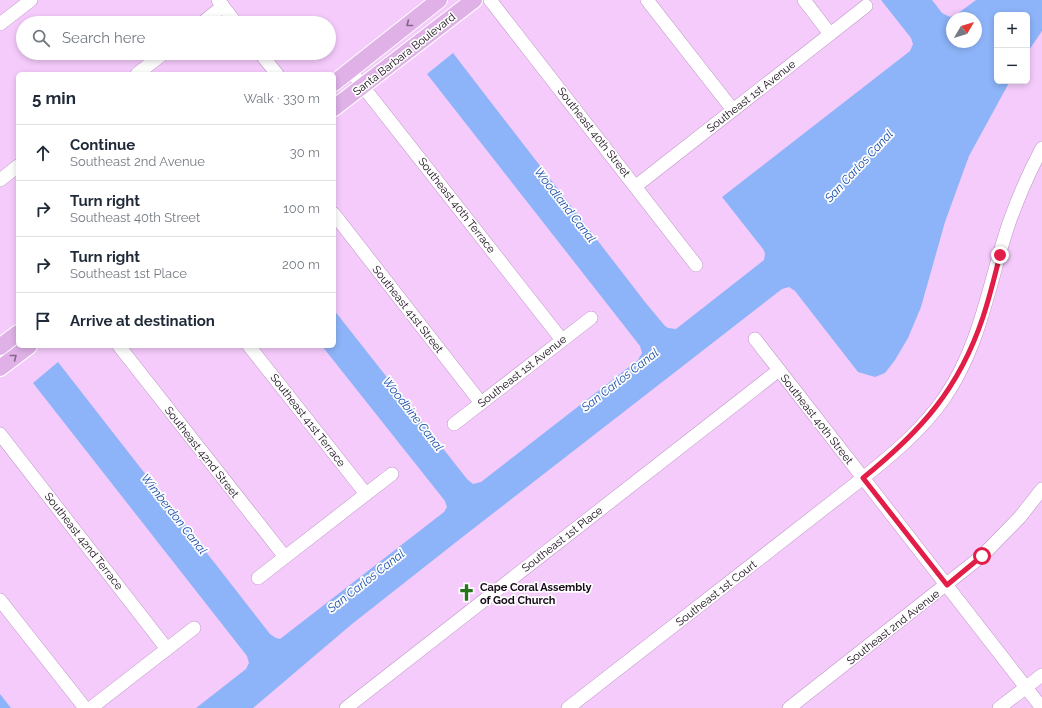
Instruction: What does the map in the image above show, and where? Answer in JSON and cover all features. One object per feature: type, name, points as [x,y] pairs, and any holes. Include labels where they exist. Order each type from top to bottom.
[{"type":"main road","name":"Santa Barbara Boulevard","points":[[336,106],[474,0]]},
{"type":"main road","name":"Santa Barbara Boulevard","points":[[336,81],[433,2]]},
{"type":"main road","points":[[0,347],[16,335]]},
{"type":"main road","points":[[0,368],[26,348]]},
{"type":"street","points":[[0,24],[31,0]]},
{"type":"street","name":"Southeast 40th Street","points":[[490,0],[696,265]]},
{"type":"street","points":[[647,0],[733,110]]},
{"type":"street","points":[[804,0],[830,34]]},
{"type":"street","points":[[209,16],[221,3],[231,16]]},
{"type":"street","name":"Southeast 1st Avenue","points":[[636,186],[866,6]]},
{"type":"street","points":[[140,72],[155,60]]},
{"type":"street","points":[[266,60],[275,72]]},
{"type":"street","name":"Southeast 40th Terrace","points":[[350,70],[562,340]]},
{"type":"street","points":[[863,478],[894,453],[922,426],[944,397],[964,362],[983,316],[1009,224],[1020,194],[1042,148]]},
{"type":"street","points":[[0,180],[16,168]]},
{"type":"street","name":"Southeast 41st Street","points":[[336,217],[481,403]]},
{"type":"street","name":"Southeast 1st Avenue","points":[[454,424],[590,318]]},
{"type":"street","name":"Southeast 40th Street","points":[[755,339],[1042,708]]},
{"type":"street","name":"Southeast 42nd Street","points":[[121,348],[285,557]]},
{"type":"street","name":"Southeast 41st Terrace","points":[[252,348],[366,494]]},
{"type":"street","name":"Southeast 1st Place","points":[[346,708],[779,370]]},
{"type":"street","name":"Southeast 42nd Terrace","points":[[0,434],[168,648]]},
{"type":"street","points":[[258,578],[392,474]]},
{"type":"street","name":"Southeast 1st Court","points":[[568,708],[863,478]]},
{"type":"street","name":"Southeast 2nd Avenue","points":[[789,708],[947,585],[1006,534],[1042,489]]},
{"type":"street","points":[[0,600],[85,708]]},
{"type":"street","points":[[91,708],[194,628]]},
{"type":"street","points":[[999,708],[1042,675]]},
{"type":"water","points":[[881,0],[932,0],[942,13],[946,15],[946,48],[982,48],[982,12],[960,12],[976,0],[1042,0],[1042,31],[1030,49],[1030,12],[994,12],[994,84],[1008,84],[969,156],[945,222],[921,307],[908,338],[895,360],[885,373],[875,377],[858,372],[795,291],[789,287],[782,289],[352,624],[253,708],[196,708],[246,669],[249,663],[247,656],[33,383],[58,362],[270,634],[280,639],[444,512],[447,507],[445,501],[324,348],[336,348],[336,313],[467,479],[473,484],[481,482],[638,360],[642,353],[640,346],[427,74],[453,53],[645,302],[665,326],[676,329],[764,260],[765,253],[763,249],[722,197],[910,51],[913,44],[911,38]]},
{"type":"water","points":[[0,694],[11,708],[0,708]]},
{"type":"place","name":"Cape Coral Assembly of God Church","points":[[467,593]]},
{"type":"route","points":[[982,556],[947,585],[863,478],[894,453],[918,430],[950,389],[973,344],[983,316],[1000,255]]},
{"type":"water label","name":"San Carlos Canal","points":[[859,166]]},
{"type":"water label","name":"Woodland Canal","points":[[565,205]]},
{"type":"water label","name":"San Carlos Canal","points":[[620,380]]},
{"type":"water label","name":"Woodbine Canal","points":[[413,414]]},
{"type":"water label","name":"Wimberdon Canal","points":[[174,514]]},
{"type":"water label","name":"San Carlos Canal","points":[[366,581]]}]
